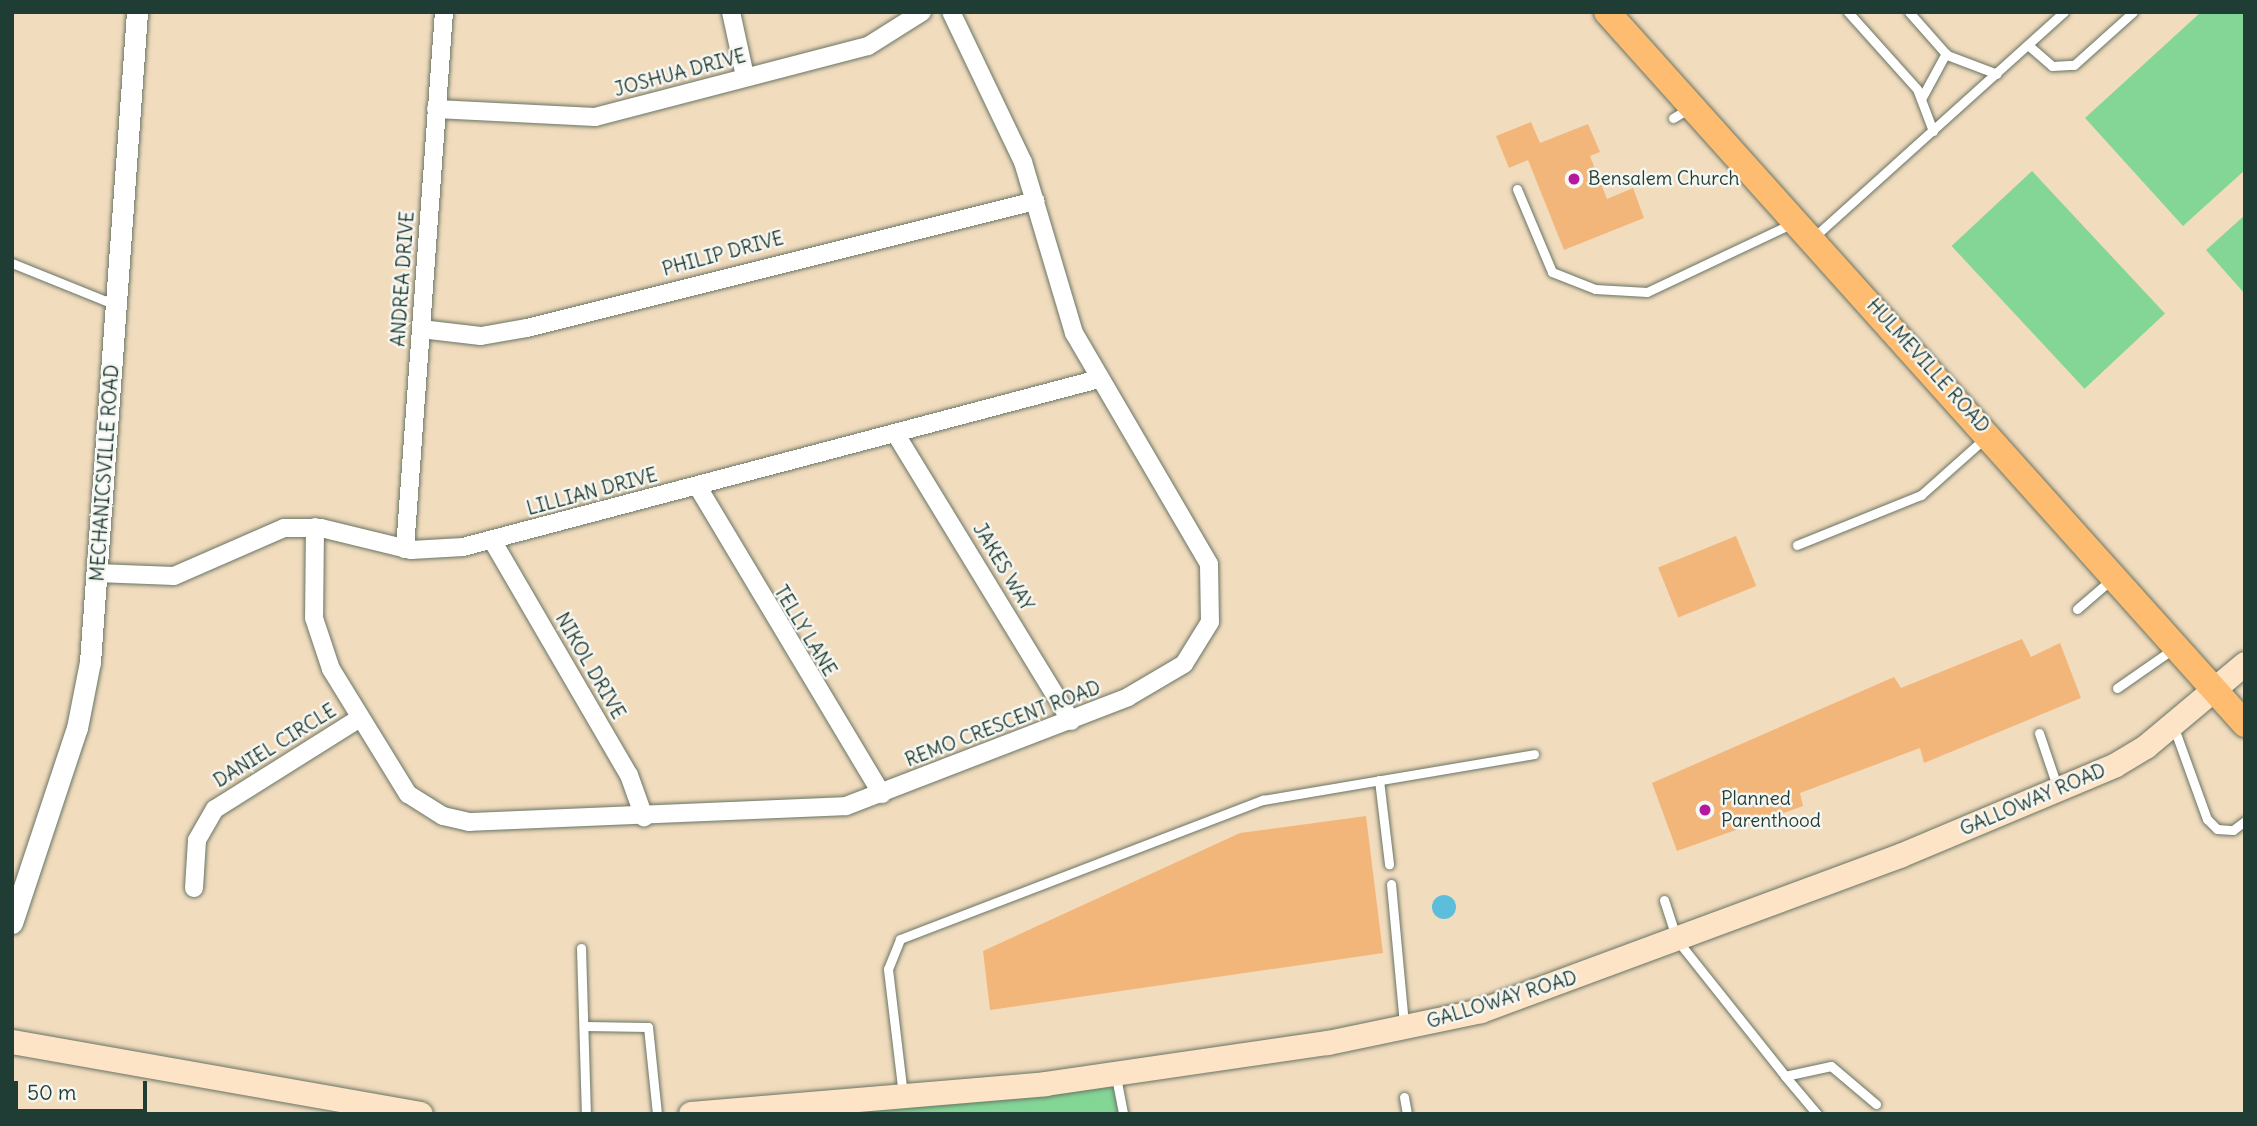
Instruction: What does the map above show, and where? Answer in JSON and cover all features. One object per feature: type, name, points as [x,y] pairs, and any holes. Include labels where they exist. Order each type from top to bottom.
[{"type":"main road","name":"HULMEVILLE ROAD","points":[[1607,12],[1683,112],[1805,230],[1989,434],[2175,648],[2245,723]]},
{"type":"main road","name":"GALLOWAY ROAD","points":[[691,1114],[903,1100],[1116,1075],[1405,1029],[1481,1011],[1677,940],[2058,791],[2116,765],[2173,726],[2245,664]]},
{"type":"main road","points":[[12,1042],[421,1114]]},
{"type":"street","name":"MECHANICSVILLE ROAD","points":[[12,923],[78,728],[97,573],[138,12]]},
{"type":"street","name":"ANDREA DRIVE","points":[[405,550],[444,12]]},
{"type":"street","points":[[731,12],[745,76]]},
{"type":"street","name":"JOSHUA DRIVE","points":[[436,109],[595,117],[868,46],[922,12]]},
{"type":"street","name":"REMO CRESCENT ROAD","points":[[315,527],[314,618],[357,720],[408,794],[443,816],[489,824],[807,811],[882,794],[1071,721],[1184,664],[1205,635],[1213,596],[1201,544],[1099,379],[1059,296],[1035,201],[1008,124],[951,12]]},
{"type":"street","name":"PHILIP DRIVE","points":[[421,329],[481,336],[527,328],[1035,201]]},
{"type":"street","name":"LILLIAN DRIVE","points":[[97,573],[174,576],[284,528],[315,527],[405,550],[492,540],[897,436],[1099,379]]},
{"type":"street","name":"JAKES WAY","points":[[897,436],[1071,721]]},
{"type":"street","name":"TELLY LANE","points":[[698,487],[882,794]]},
{"type":"street","name":"NIKOL DRIVE","points":[[492,540],[629,775],[644,817]]},
{"type":"street","name":"DANIEL CIRCLE","points":[[194,888],[197,839],[215,809],[357,720]]},
{"type":"lane","points":[[1849,12],[1921,99],[1933,131]]},
{"type":"lane","points":[[1909,12],[1946,53],[1997,74]]},
{"type":"lane","points":[[1517,189],[1552,272],[1595,289],[1647,292],[1805,230],[1933,131],[2064,12]]},
{"type":"lane","points":[[2028,45],[2052,66],[2074,65],[2133,12]]},
{"type":"lane","points":[[1921,99],[1946,53]]},
{"type":"lane","points":[[12,263],[117,305]]},
{"type":"lane","points":[[1797,545],[1921,495],[1989,434]]},
{"type":"lane","points":[[2077,609],[2114,577]]},
{"type":"lane","points":[[2117,688],[2175,648]]},
{"type":"lane","points":[[2173,726],[2207,819],[2217,829],[2233,830],[2245,821]]},
{"type":"lane","points":[[2039,733],[2058,791]]},
{"type":"lane","points":[[903,1100],[888,969],[900,939],[1263,800],[1534,754]]},
{"type":"lane","points":[[1379,780],[1390,864]]},
{"type":"lane","points":[[1391,884],[1405,1029]]},
{"type":"lane","points":[[1664,900],[1677,940],[1817,1114]]},
{"type":"lane","points":[[581,948],[586,1114]]},
{"type":"lane","points":[[584,1026],[648,1027],[657,1114]]},
{"type":"lane","points":[[1785,1076],[1831,1066],[1876,1104]]},
{"type":"lane","points":[[1116,1075],[1123,1114]]},
{"type":"lane","points":[[1404,1097],[1407,1114]]},
{"type":"green space","points":[[2201,12],[2245,12],[2245,170],[2183,226],[2085,118]]},
{"type":"green space","points":[[2032,171],[2165,314],[2085,389],[1952,246]]},
{"type":"green space","points":[[2245,215],[2245,294],[2206,250]]},
{"type":"green space","points":[[1116,1075],[1123,1114],[826,1114]]},
{"type":"water","points":[[1444,895],[1453,898],[1456,907],[1453,916],[1444,919],[1435,916],[1432,907],[1435,898]]},
{"type":"building","points":[[1531,122],[1540,143],[1588,124],[1600,152],[1590,156],[1607,199],[1633,188],[1644,218],[1564,250],[1528,160],[1509,168],[1496,136]]},
{"type":"building","points":[[1736,536],[1756,586],[1678,618],[1658,567]]},
{"type":"building","points":[[2022,639],[2031,657],[2060,643],[2081,698],[1924,763],[1920,748],[1800,793],[1803,806],[1677,851],[1652,783],[1894,677],[1901,688]]},
{"type":"building","points":[[1366,816],[1383,953],[990,1010],[983,951],[1240,833]]},
{"type":"place","name":"Bensalem Church","points":[[1574,179]]},
{"type":"place","name":"Planned Parenthood","points":[[1705,810]]}]
